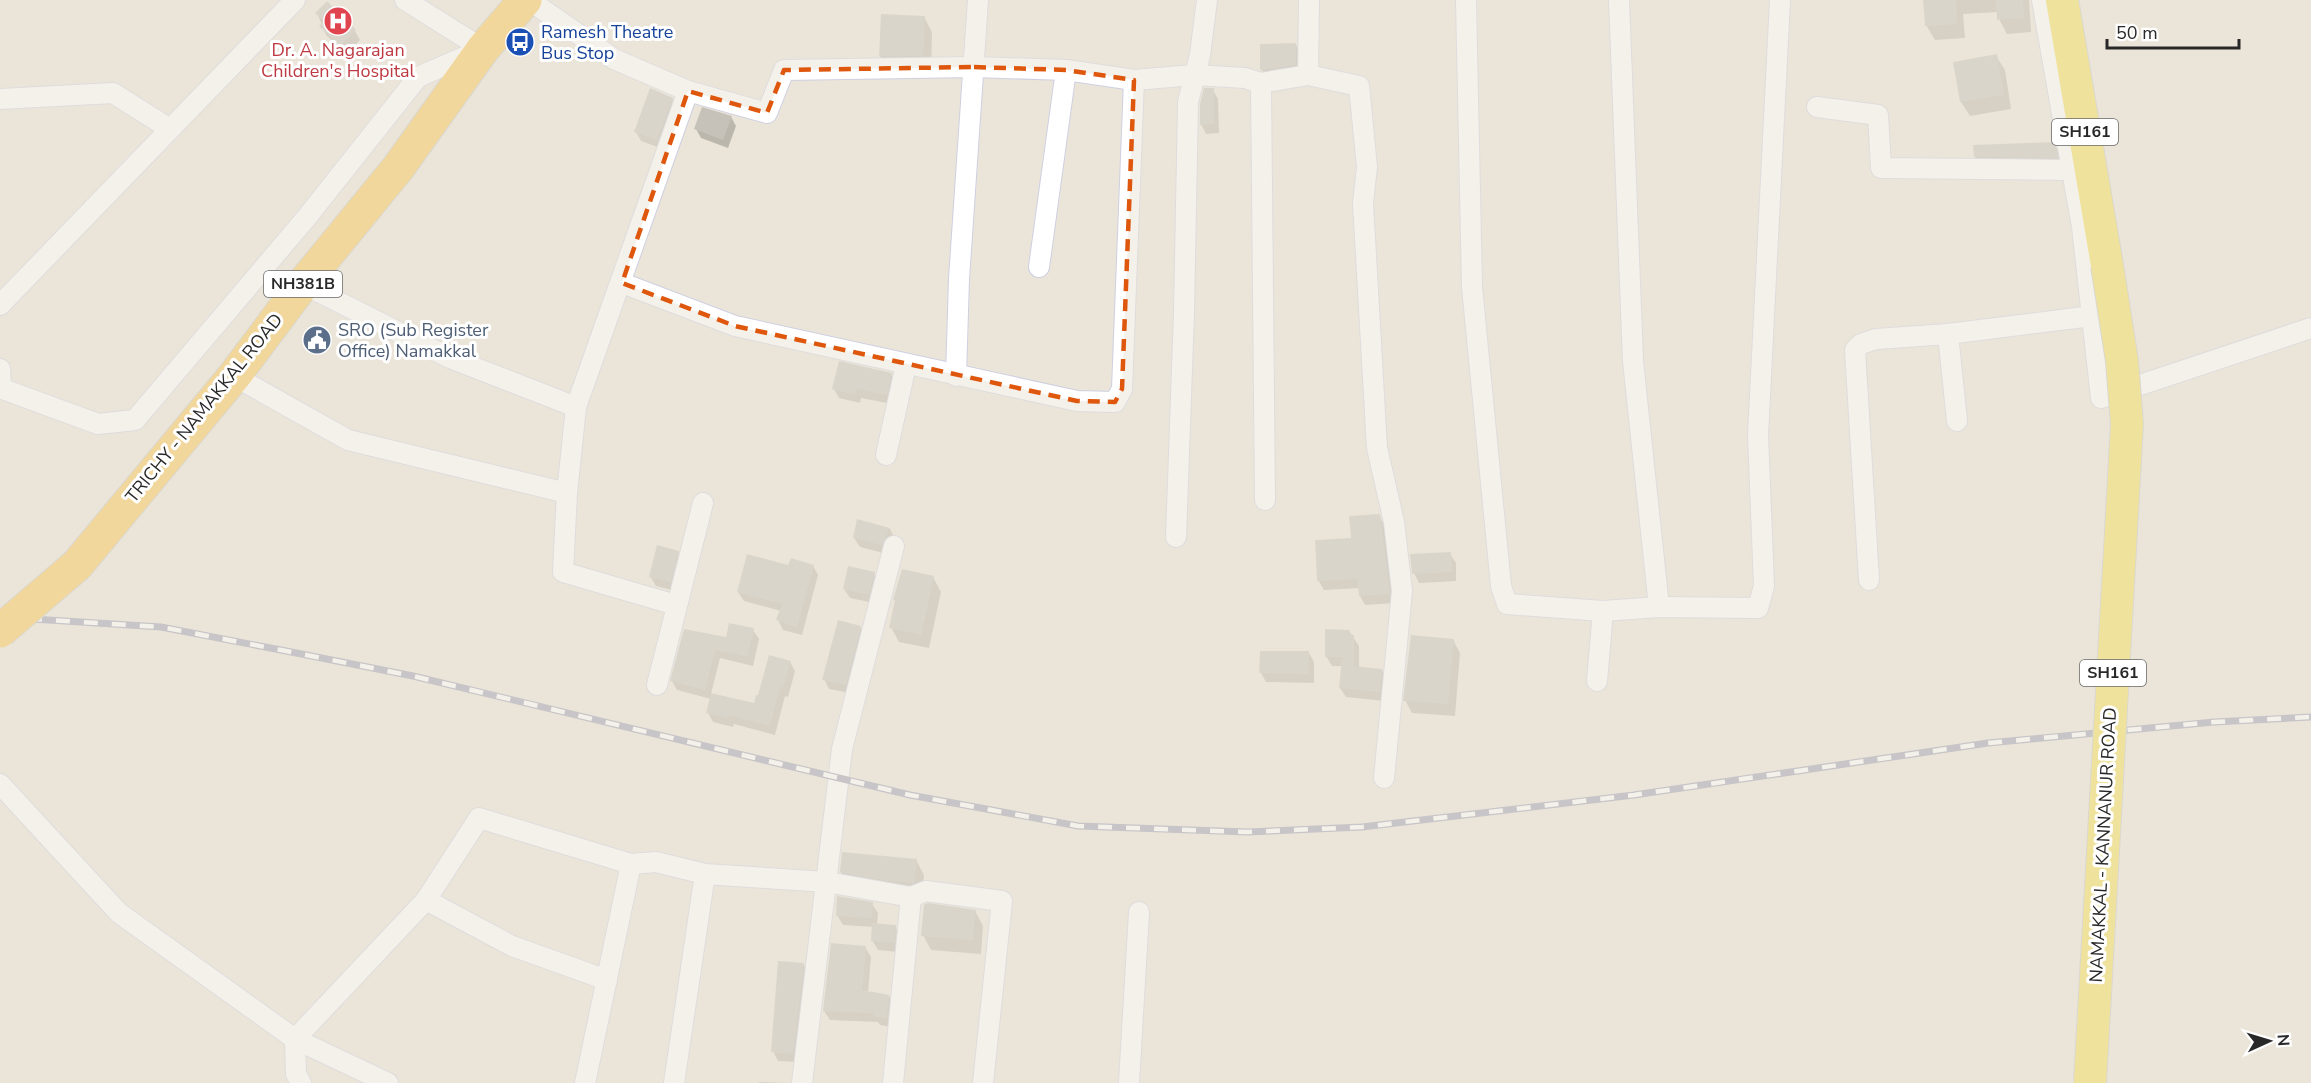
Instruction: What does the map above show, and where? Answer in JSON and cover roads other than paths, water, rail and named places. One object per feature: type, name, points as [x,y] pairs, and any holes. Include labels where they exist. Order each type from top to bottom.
[{"type":"highway","name":"TRICHY - NAMAKKAL ROAD","points":[[0,631],[77,565],[234,375],[303,284],[398,168],[483,49],[527,0]]},
{"type":"main road","name":"NAMAKKAL - KANNANUR ROAD","points":[[2062,0],[2122,361],[2127,424],[2090,1083]]},
{"type":"street","points":[[0,304],[295,0]]},
{"type":"street","points":[[405,0],[483,49]]},
{"type":"street","points":[[527,0],[614,59],[688,91],[767,113],[784,70],[975,68],[1066,70],[1134,80],[1194,75],[1245,78],[1261,83],[1308,75],[1359,86],[1367,167],[1363,203],[1377,448],[1394,522],[1402,591],[1384,778]]},
{"type":"street","points":[[956,376],[958,279],[975,68],[978,0]]},
{"type":"street","points":[[1176,537],[1184,313],[1188,102],[1200,55],[1207,0]]},
{"type":"street","points":[[1308,75],[1309,0]]},
{"type":"street","points":[[1466,0],[1472,287],[1501,586],[1507,604],[1603,611],[1659,607],[1758,608],[1764,586],[1758,435],[1780,0]]},
{"type":"street","points":[[1619,0],[1633,361],[1659,607]]},
{"type":"street","points":[[2042,0],[2082,227],[2101,398],[2311,328]]},
{"type":"street","points":[[0,369],[0,388],[98,424],[135,420],[307,217],[418,77],[483,49]]},
{"type":"street","points":[[1039,267],[1066,70]]},
{"type":"street","points":[[622,283],[735,326],[1077,401],[1115,402],[1122,389],[1134,80]]},
{"type":"street","points":[[1261,83],[1265,500]]},
{"type":"street","points":[[676,605],[563,572],[567,493],[576,407],[622,283],[688,91]]},
{"type":"street","points":[[0,99],[113,93],[170,129]]},
{"type":"street","points":[[1817,107],[1878,115],[1881,168],[2072,170]]},
{"type":"street","points":[[303,284],[450,358],[576,407]]},
{"type":"street","points":[[1869,580],[1855,350],[1861,344],[1876,339],[1948,334],[2092,316]]},
{"type":"street","points":[[1948,334],[1958,421]]},
{"type":"street","points":[[886,455],[906,365]]},
{"type":"street","points":[[234,375],[348,440],[567,493]]},
{"type":"street","points":[[657,685],[703,503]]},
{"type":"street","points":[[802,1083],[842,749],[894,546]]},
{"type":"street","points":[[1597,681],[1603,611]]},
{"type":"street","points":[[0,784],[119,913],[296,1039],[388,1083]]},
{"type":"street","points":[[301,1083],[297,1074],[296,1039],[426,900],[479,818],[631,864],[656,862],[705,874],[826,882],[911,897],[926,891],[1002,901],[983,1083]]},
{"type":"street","points":[[585,1083],[631,864]]},
{"type":"street","points":[[674,1083],[705,874]]},
{"type":"street","points":[[894,1083],[911,897]]},
{"type":"street","points":[[426,900],[512,946],[607,980]]},
{"type":"street","points":[[1129,1083],[1139,912]]},
{"type":"railway","points":[[0,617],[161,627],[281,650],[413,676],[910,795],[1078,826],[1248,832],[1362,827],[1634,795],[1988,743],[2214,722],[2311,717]]},
{"type":"place","name":"Dr. A. Nagarajan Children's Hospital","points":[[338,21]]},
{"type":"place","name":"Ramesh Theatre Bus Stop","points":[[520,42]]},
{"type":"place","name":"SRO (Sub Register Office) Namakkal","points":[[317,340]]}]
